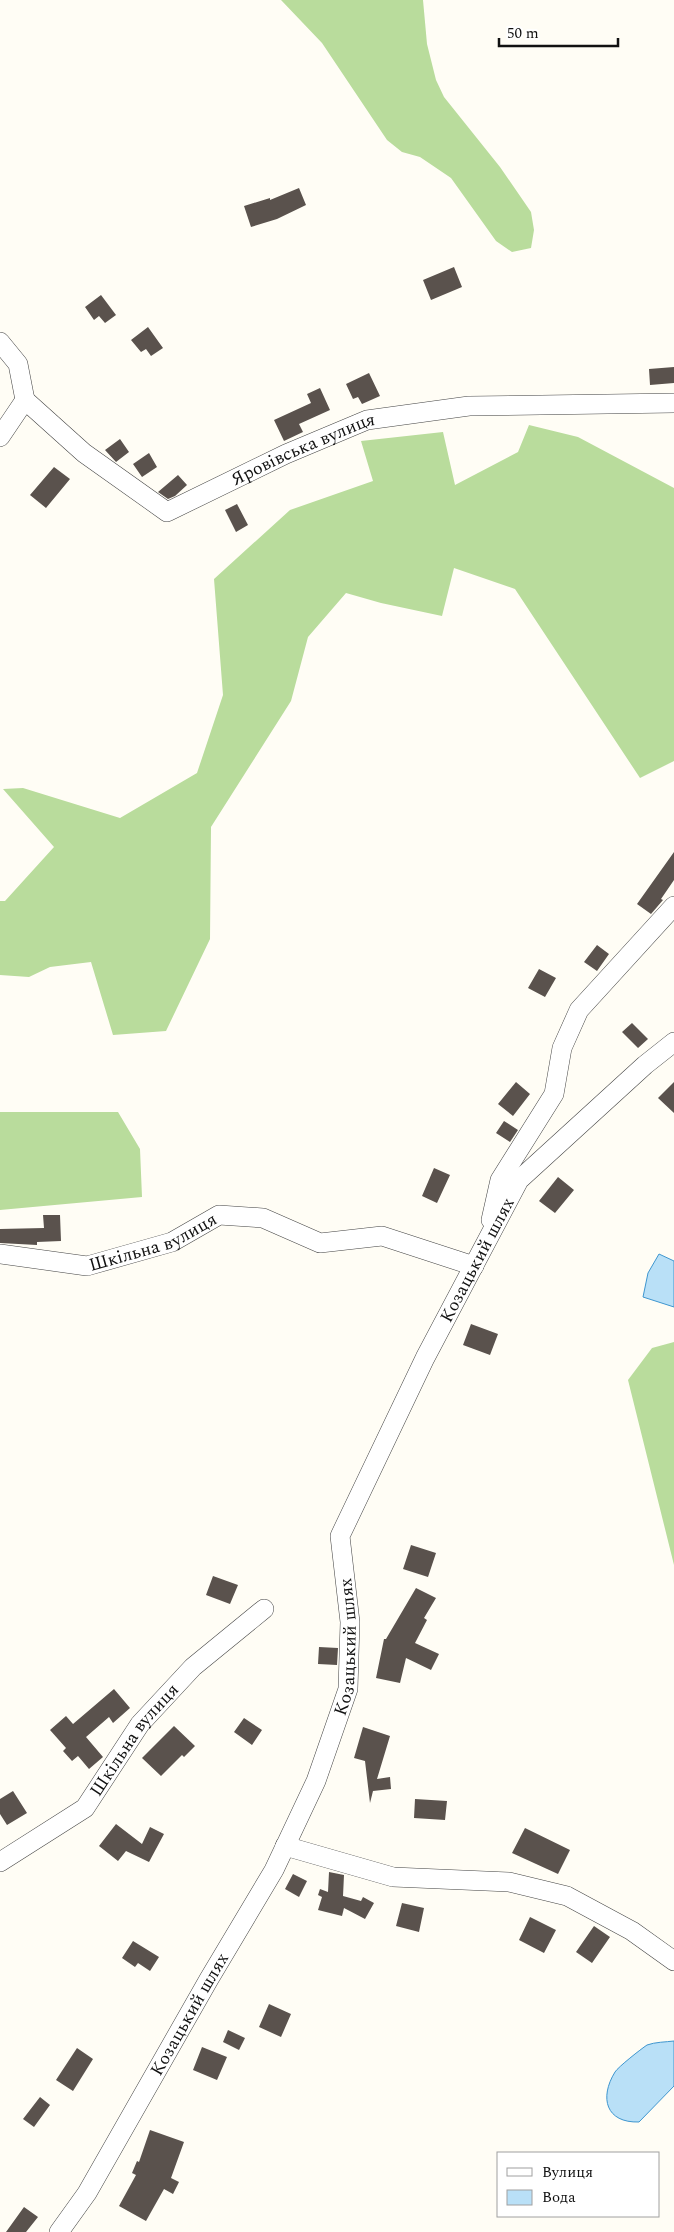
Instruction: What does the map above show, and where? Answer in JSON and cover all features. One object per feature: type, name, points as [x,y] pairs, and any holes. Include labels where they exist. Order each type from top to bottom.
[{"type":"street","points":[[0,342],[18,364],[25,400],[0,437]]},
{"type":"street","name":"Яровівська вулиця","points":[[25,400],[84,453],[167,512],[286,454],[367,420],[469,406],[674,402]]},
{"type":"street","points":[[486,1244],[500,1180],[554,1094],[562,1048],[580,1010],[674,906]]},
{"type":"street","name":"Козацький шлях","points":[[59,2232],[87,2192],[274,1870],[316,1781],[348,1689],[350,1622],[340,1536],[425,1358],[519,1180],[645,1064],[674,1042]]},
{"type":"street","name":"Шкільна вулиця","points":[[0,1254],[87,1266],[172,1242],[219,1216],[263,1218],[320,1243],[382,1236],[474,1266]]},
{"type":"street","name":"Шкільна вулиця","points":[[0,1862],[85,1808],[140,1724],[193,1667],[264,1609]]},
{"type":"street","points":[[285,1846],[393,1876],[509,1882],[567,1896],[632,1931],[674,1961]]},
{"type":"green space","points":[[281,0],[423,0],[427,44],[436,80],[444,97],[500,167],[531,212],[534,230],[531,248],[512,252],[496,241],[451,178],[420,157],[402,152],[387,140],[322,43]]},
{"type":"green space","points":[[529,425],[578,437],[674,488],[674,761],[640,778],[515,589],[454,568],[442,616],[381,603],[346,593],[308,637],[291,701],[211,827],[210,939],[166,1031],[113,1035],[91,962],[50,967],[29,977],[0,975],[0,901],[5,901],[54,847],[3,789],[23,788],[120,818],[197,773],[223,695],[214,579],[290,510],[373,481],[361,441],[443,432],[455,485],[518,452]]},
{"type":"green space","points":[[0,1112],[118,1112],[140,1149],[142,1197],[0,1210]]},
{"type":"green space","points":[[674,1342],[674,1565],[628,1380],[652,1348]]},
{"type":"water","points":[[659,1254],[674,1261],[674,1307],[643,1297],[648,1273]]},
{"type":"water","points":[[674,2041],[674,2086],[639,2122],[619,2118],[609,2107],[607,2100],[607,2091],[615,2072],[647,2045]]},
{"type":"building","points":[[299,188],[306,205],[277,219],[251,227],[244,206],[270,198],[270,200]]},
{"type":"building","points":[[454,267],[462,287],[431,300],[423,280]]},
{"type":"building","points":[[101,295],[116,315],[105,323],[99,316],[94,320],[85,307]]},
{"type":"building","points":[[148,327],[163,348],[151,356],[146,349],[141,352],[131,340]]},
{"type":"building","points":[[674,367],[674,383],[650,385],[649,369]]},
{"type":"building","points":[[369,373],[380,396],[362,404],[358,397],[353,399],[346,384]]},
{"type":"building","points":[[320,388],[330,410],[299,424],[303,432],[284,441],[274,420],[311,403],[307,394]]},
{"type":"building","points":[[120,439],[129,452],[116,462],[105,450]]},
{"type":"building","points":[[149,453],[157,467],[142,477],[133,464]]},
{"type":"building","points":[[54,467],[70,479],[46,508],[30,495]]},
{"type":"building","points":[[178,475],[187,485],[175,496],[168,499],[158,492]]},
{"type":"building","points":[[237,504],[248,525],[236,532],[225,510]]},
{"type":"building","points":[[674,852],[674,880],[661,899],[663,900],[651,914],[637,904]]},
{"type":"building","points":[[597,945],[609,954],[597,971],[584,962]]},
{"type":"building","points":[[539,969],[556,978],[545,997],[528,988]]},
{"type":"building","points":[[632,1023],[648,1039],[638,1048],[622,1032]]},
{"type":"building","points":[[516,1082],[530,1094],[513,1116],[498,1104]]},
{"type":"building","points":[[674,1082],[674,1113],[658,1098]]},
{"type":"building","points":[[504,1121],[518,1130],[510,1142],[496,1133]]},
{"type":"building","points":[[434,1168],[450,1175],[437,1203],[422,1196]]},
{"type":"building","points":[[558,1177],[574,1190],[555,1213],[539,1201]]},
{"type":"building","points":[[43,1215],[60,1215],[61,1241],[37,1242],[37,1245],[0,1243],[0,1229],[44,1228]]},
{"type":"building","points":[[471,1324],[498,1334],[490,1355],[463,1345]]},
{"type":"building","points":[[411,1545],[436,1553],[428,1577],[403,1569]]},
{"type":"building","points":[[213,1576],[238,1585],[230,1604],[206,1595]]},
{"type":"building","points":[[416,1588],[436,1598],[424,1618],[427,1620],[415,1643],[439,1654],[431,1670],[406,1658],[400,1683],[376,1678],[384,1639],[386,1639]]},
{"type":"building","points":[[319,1647],[338,1648],[337,1665],[318,1664]]},
{"type":"building","points":[[114,1689],[130,1708],[113,1723],[109,1717],[86,1737],[103,1757],[89,1769],[78,1756],[72,1761],[63,1751],[66,1748],[50,1730],[66,1716],[73,1724]]},
{"type":"building","points":[[244,1718],[262,1730],[252,1745],[234,1732]]},
{"type":"building","points":[[174,1726],[195,1746],[184,1757],[182,1755],[161,1776],[142,1758]]},
{"type":"building","points":[[363,1727],[390,1736],[377,1779],[390,1777],[391,1789],[373,1791],[370,1803],[365,1761],[354,1758]]},
{"type":"building","points":[[13,1791],[27,1813],[7,1825],[0,1814],[0,1799]]},
{"type":"building","points":[[415,1799],[447,1801],[445,1820],[414,1818]]},
{"type":"building","points":[[116,1824],[142,1844],[150,1827],[164,1834],[149,1862],[126,1851],[118,1861],[99,1846]]},
{"type":"building","points":[[525,1828],[570,1850],[558,1874],[512,1853]]},
{"type":"building","points":[[329,1872],[344,1875],[343,1896],[361,1901],[363,1897],[374,1903],[365,1919],[344,1908],[342,1916],[318,1910],[322,1897],[318,1895],[320,1889],[328,1892]]},
{"type":"building","points":[[293,1874],[307,1881],[299,1897],[285,1889]]},
{"type":"building","points":[[402,1903],[424,1908],[419,1932],[396,1926]]},
{"type":"building","points":[[530,1917],[556,1930],[544,1953],[519,1940]]},
{"type":"building","points":[[594,1926],[610,1937],[592,1963],[576,1952]]},
{"type":"building","points":[[133,1941],[159,1957],[150,1971],[138,1963],[135,1967],[122,1958]]},
{"type":"building","points":[[269,2004],[291,2014],[281,2037],[259,2027]]},
{"type":"building","points":[[228,2030],[245,2038],[239,2050],[223,2042]]},
{"type":"building","points":[[202,2047],[227,2057],[217,2080],[193,2070]]},
{"type":"building","points":[[77,2048],[93,2059],[73,2091],[56,2080]]},
{"type":"building","points":[[40,2097],[50,2105],[34,2127],[23,2119]]},
{"type":"building","points":[[150,2130],[184,2142],[171,2178],[179,2182],[173,2194],[164,2189],[146,2221],[119,2206],[136,2175],[132,2173],[137,2161],[139,2162]]},
{"type":"building","points":[[24,2207],[38,2217],[26,2232],[6,2232]]}]
